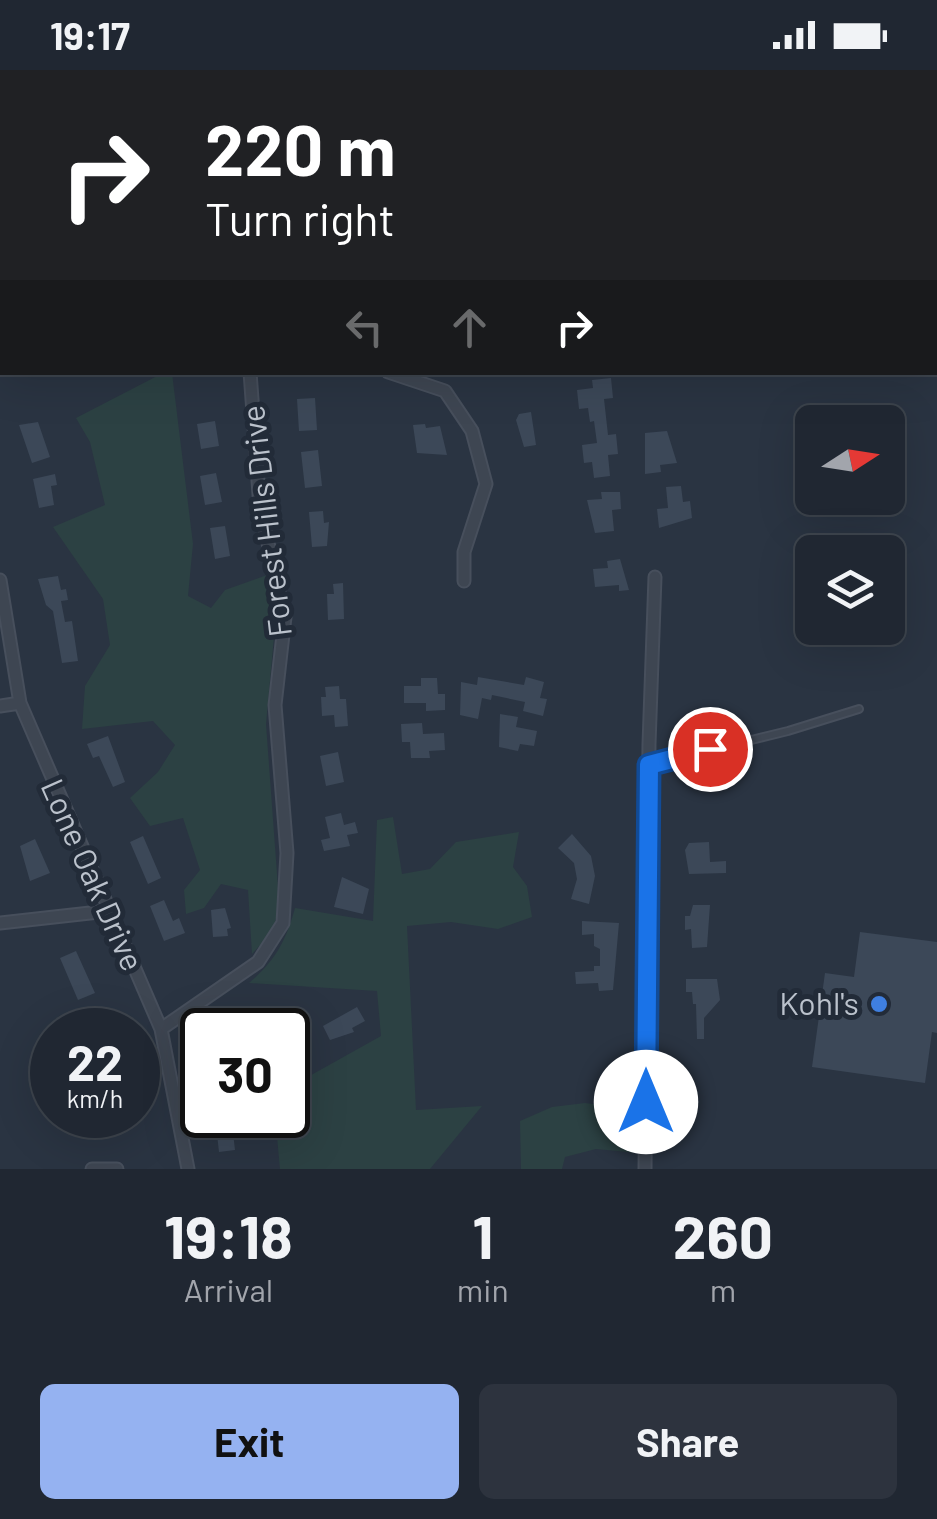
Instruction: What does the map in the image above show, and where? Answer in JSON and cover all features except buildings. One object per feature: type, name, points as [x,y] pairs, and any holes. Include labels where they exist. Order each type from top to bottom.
[{"type":"street","name":"Forest Hills Drive","points":[[160,1029],[258,962],[283,923],[287,853],[274,705],[285,617],[260,508],[250,375]]},
{"type":"street","points":[[397,375],[445,391],[472,431],[486,484],[464,552],[464,581]]},
{"type":"street","points":[[645,1169],[655,577]]},
{"type":"street","name":"Lone Oak Drive","points":[[0,580],[20,703],[151,1008]]},
{"type":"street","points":[[0,706],[20,703]]},
{"type":"street","points":[[0,923],[108,910]]},
{"type":"street","name":"Lone Oak Drive","points":[[160,1029],[188,1169]]},
{"type":"street","points":[[92,1169],[118,1169]]},
{"type":"lane","points":[[649,765],[788,732],[860,709]]},
{"type":"green space","points":[[159,375],[172,375],[193,544],[188,596],[211,608],[225,590],[267,575],[275,626],[266,724],[279,901],[274,930],[252,954],[248,890],[221,884],[204,908],[186,914],[184,890],[200,870],[183,818],[150,826],[130,798],[158,772],[175,745],[153,721],[82,729],[85,686],[110,645],[103,599],[53,527],[105,505],[90,442],[76,418]]},
{"type":"green space","points":[[393,817],[402,874],[430,869],[456,842],[519,832],[513,867],[527,886],[532,917],[498,929],[451,922],[407,926],[416,1110],[482,1106],[430,1169],[280,1169],[277,1138],[310,1138],[310,1076],[381,1036],[377,991],[249,983],[278,950],[295,908],[373,921],[377,820]]},
{"type":"green space","points":[[585,1103],[636,1109],[638,1153],[596,1149],[565,1157],[562,1169],[521,1169],[520,1121],[552,1107]]},
{"type":"place","name":"Kohl's","points":[[879,1004]]},
{"type":"route","points":[[646,1102],[649,765],[710,749]]}]
